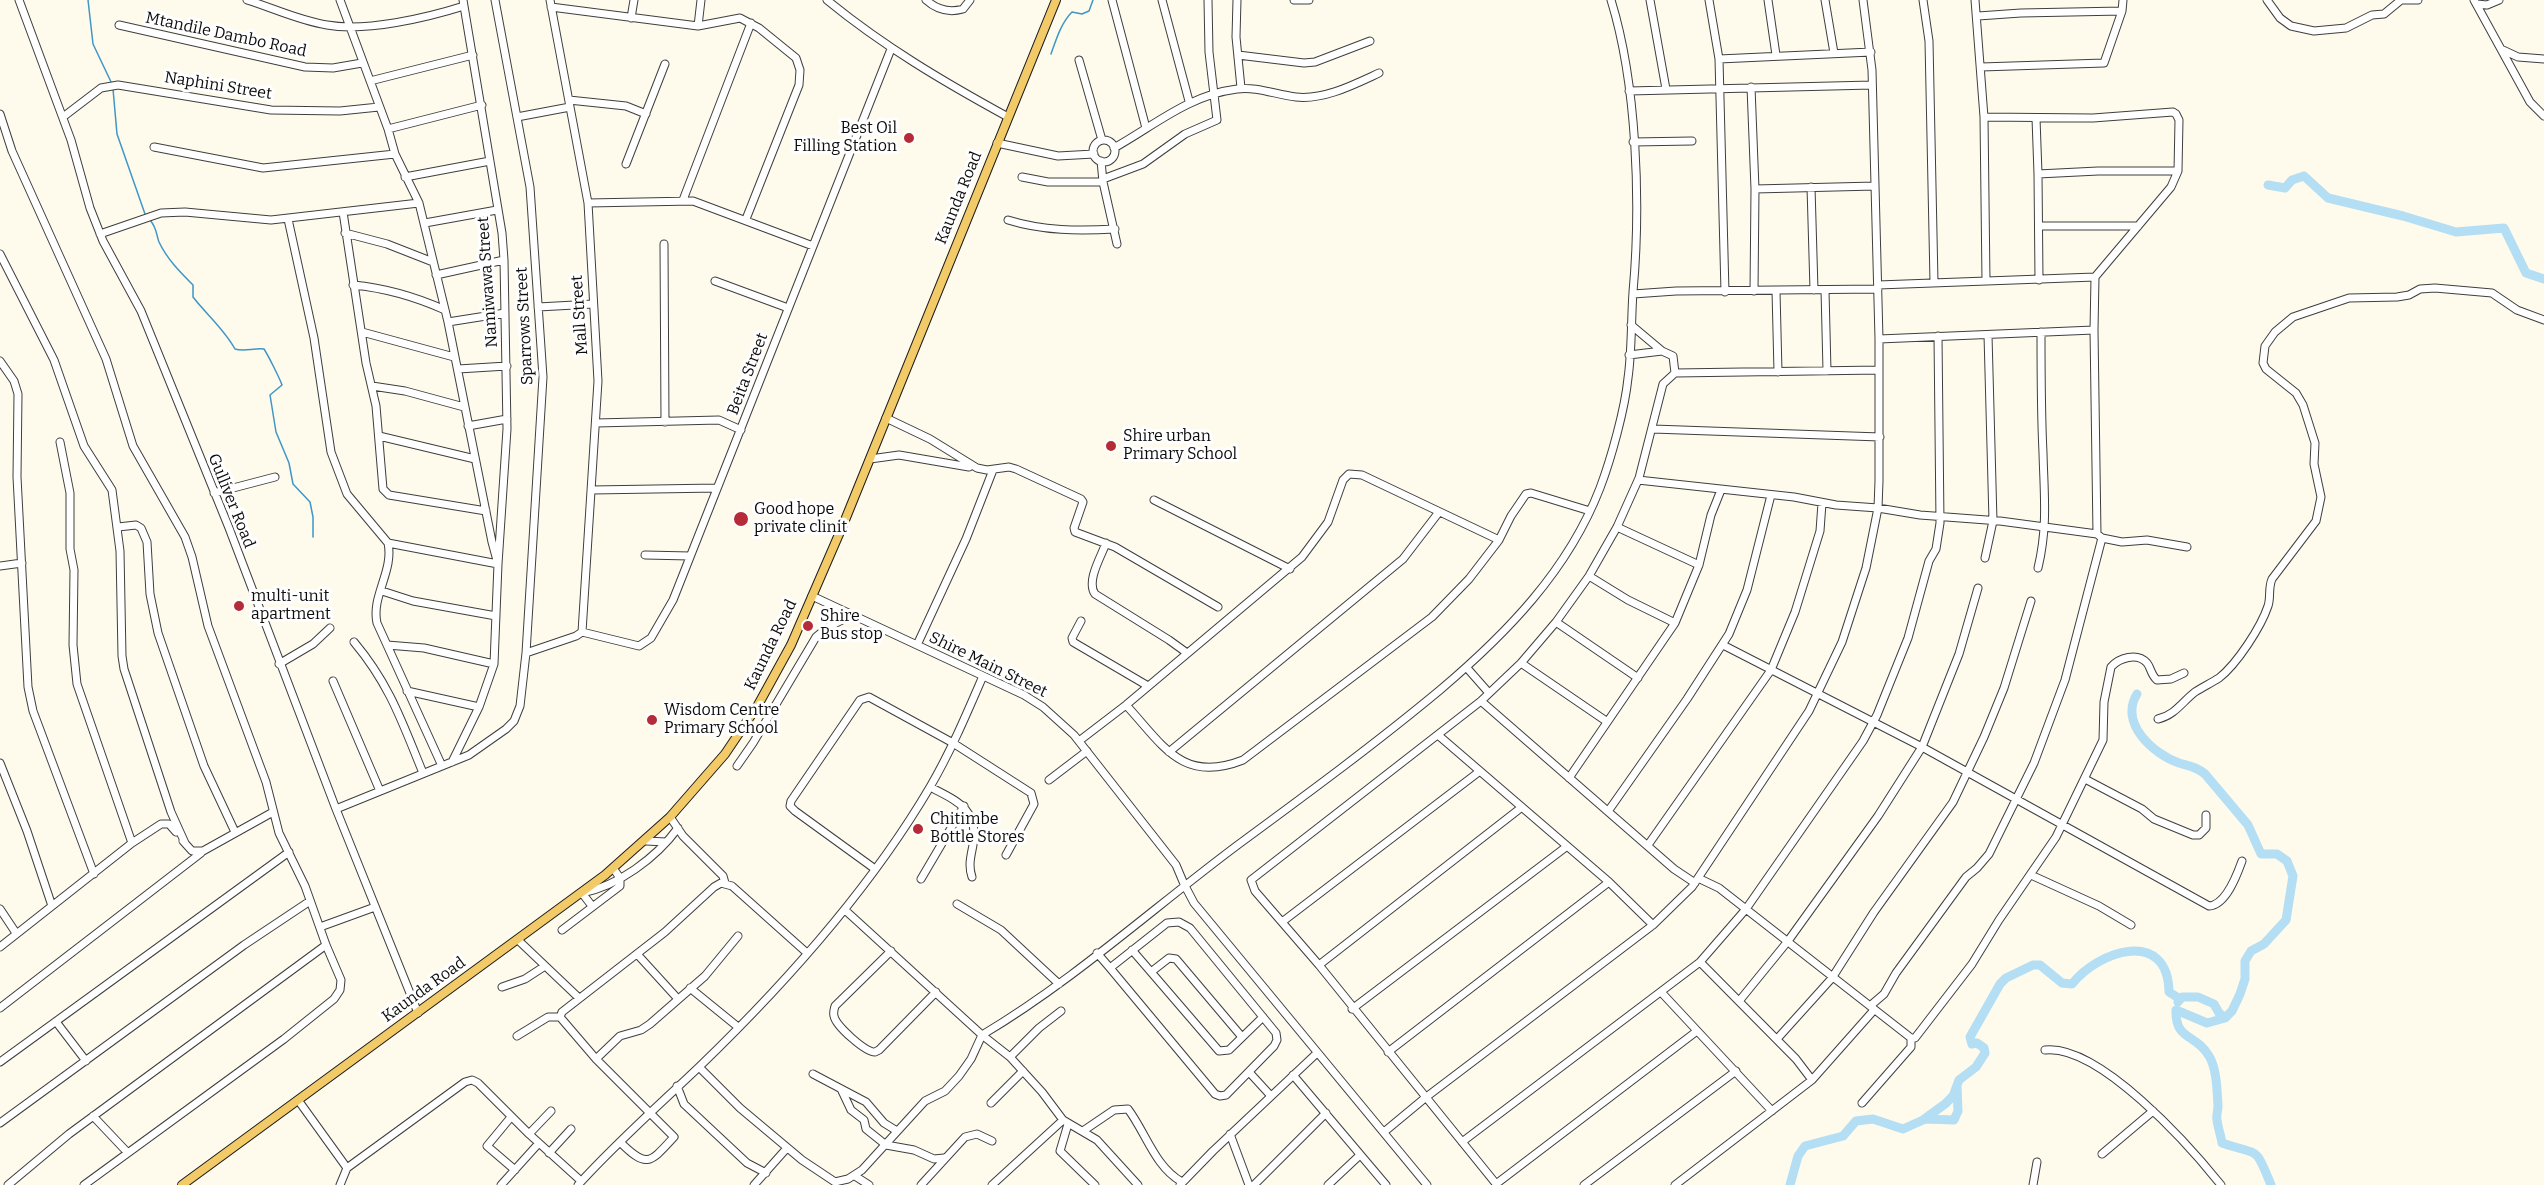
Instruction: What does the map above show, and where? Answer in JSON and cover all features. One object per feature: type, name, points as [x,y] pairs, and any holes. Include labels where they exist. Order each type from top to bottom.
[{"type":"main road","name":"Kaunda Road","points":[[182,1185],[614,868],[670,817],[725,754],[767,690],[791,645],[870,459],[1056,0]]},
{"type":"street","name":"Gulliver Road","points":[[19,0],[63,117],[100,234],[134,294],[229,528],[279,664],[418,1013]]},
{"type":"street","points":[[247,0],[320,24],[349,26],[428,17],[464,3]]},
{"type":"street","points":[[340,0],[388,129],[395,154],[419,203],[448,322],[498,564],[494,664],[479,707],[452,762]]},
{"type":"street","name":"Sparrows Street","points":[[336,809],[452,762],[481,747],[514,721],[520,706],[526,653],[543,377],[530,187],[495,0]]},
{"type":"street","points":[[631,18],[634,0]]},
{"type":"street","points":[[698,26],[701,0]]},
{"type":"street","points":[[827,0],[891,50],[1008,117]]},
{"type":"street","points":[[926,0],[937,8],[949,11],[963,9],[970,0]]},
{"type":"street","points":[[1112,0],[1146,128]]},
{"type":"street","points":[[1162,0],[1189,102]]},
{"type":"street","points":[[1022,177],[1048,182],[1103,181],[1143,165],[1190,131],[1217,120],[1208,34],[1208,0]]},
{"type":"street","points":[[1237,0],[1240,88]]},
{"type":"street","points":[[1294,0],[1310,0]]},
{"type":"street","points":[[699,1067],[740,1108],[787,1148],[835,1184],[855,1176],[926,1101],[945,1091],[959,1076],[979,1045],[982,1035],[1059,984],[1184,884],[1400,724],[1467,668],[1511,626],[1552,576],[1590,511],[1604,477],[1625,398],[1636,253],[1633,142],[1629,91],[1611,0]]},
{"type":"street","points":[[1650,0],[1666,89]]},
{"type":"street","points":[[1709,0],[1719,59],[1725,292]]},
{"type":"street","points":[[1768,0],[1776,55]]},
{"type":"street","points":[[1825,0],[1834,53]]},
{"type":"street","points":[[1384,1132],[1425,1098],[1653,925],[1696,881],[1819,695],[1847,629],[1866,568],[1878,508],[1880,437],[1871,52],[1863,0]]},
{"type":"street","points":[[1923,0],[1929,41],[1934,282]]},
{"type":"street","points":[[1975,0],[1984,117],[1986,281]]},
{"type":"street","points":[[1981,67],[2104,63],[2122,11],[2123,0]]},
{"type":"street","points":[[2267,0],[2280,18],[2291,26],[2314,31],[2352,25],[2372,15],[2384,14],[2402,0],[2418,0]]},
{"type":"street","points":[[2475,2],[2487,5],[2499,0]]},
{"type":"street","points":[[2475,2],[2530,102],[2544,116]]},
{"type":"street","name":"Namiwawa Street","points":[[464,3],[482,105],[504,260],[507,420],[498,564]]},
{"type":"street","points":[[550,4],[631,18],[698,26],[736,18],[751,23],[793,54],[798,62],[801,78],[746,219]]},
{"type":"street","name":"Mall Street","points":[[550,4],[588,203],[598,381],[582,632]]},
{"type":"street","points":[[1978,16],[2122,11]]},
{"type":"street","points":[[683,200],[751,23]]},
{"type":"street","name":"Mtandile Dambo Road","points":[[119,25],[305,67],[333,68],[362,63]]},
{"type":"street","points":[[1238,55],[1304,63],[1315,62],[1370,41]]},
{"type":"street","name":"Beita Street","points":[[582,632],[639,646],[646,643],[657,630],[673,600],[891,50]]},
{"type":"street","points":[[2503,50],[2518,57],[2544,59]]},
{"type":"street","points":[[1719,59],[1871,52]]},
{"type":"street","points":[[370,81],[473,55]]},
{"type":"street","points":[[1079,60],[1102,140]]},
{"type":"street","points":[[626,164],[665,64]]},
{"type":"street","points":[[1101,161],[1111,159],[1114,148],[1189,102],[1215,93],[1240,88],[1298,98],[1319,96],[1379,74]]},
{"type":"street","name":"Naphini Street","points":[[63,117],[101,88],[118,85],[271,110],[340,111],[379,107]]},
{"type":"street","points":[[1629,91],[1872,85]]},
{"type":"street","points":[[1751,87],[1755,189],[1754,291]]},
{"type":"street","points":[[517,117],[570,103],[626,106],[646,114]]},
{"type":"street","points":[[388,129],[482,105]]},
{"type":"street","points":[[1675,1185],[1812,1080],[1891,986],[1896,973],[1966,877],[1989,854],[2017,800],[2062,690],[2100,536],[2094,330],[2095,278],[2171,187],[2178,171],[2179,120],[2173,112],[2093,118],[1984,117]]},
{"type":"street","points":[[0,114],[12,151],[106,358],[133,446],[185,537],[208,626],[266,782],[273,812],[341,980],[340,990],[334,999],[284,1039],[84,1185]]},
{"type":"street","points":[[2036,118],[2040,280]]},
{"type":"street","points":[[1094,154],[1095,146],[1102,140],[1109,141],[1114,148]]},
{"type":"street","points":[[1633,142],[1692,141]]},
{"type":"street","points":[[997,143],[1058,156],[1094,154],[1101,161],[1103,181],[1117,244]]},
{"type":"street","points":[[154,147],[263,168],[395,154]]},
{"type":"street","points":[[405,177],[490,161]]},
{"type":"street","points":[[2038,174],[2178,171]]},
{"type":"street","points":[[1755,189],[1875,186]]},
{"type":"street","points":[[1811,187],[1814,290]]},
{"type":"street","points":[[588,203],[693,201],[813,246]]},
{"type":"street","points":[[100,234],[147,216],[173,212],[272,220],[419,203]]},
{"type":"street","points":[[424,223],[497,210]]},
{"type":"street","points":[[343,212],[353,285],[372,386],[379,436],[382,486],[387,494],[486,511]]},
{"type":"street","points":[[288,219],[314,338],[331,452],[347,494],[387,543],[389,556],[375,614],[442,766]]},
{"type":"street","points":[[1008,220],[1051,229],[1115,228]]},
{"type":"street","points":[[2040,226],[2138,226]]},
{"type":"street","points":[[345,233],[387,244],[432,262]]},
{"type":"street","points":[[664,244],[665,422]]},
{"type":"street","points":[[0,254],[54,360],[84,446],[112,490],[118,527],[124,669],[171,812],[185,843]]},
{"type":"street","points":[[436,275],[504,260]]},
{"type":"street","points":[[1633,294],[1676,291],[1825,290],[1934,282],[2095,278]]},
{"type":"street","points":[[715,281],[789,308]]},
{"type":"street","points":[[353,285],[378,288],[444,310]]},
{"type":"street","points":[[2158,718],[2177,710],[2190,696],[2219,678],[2232,665],[2258,629],[2269,604],[2268,588],[2272,579],[2319,514],[2322,497],[2314,464],[2314,443],[2303,405],[2296,393],[2266,369],[2263,363],[2265,346],[2275,332],[2293,317],[2349,298],[2397,297],[2434,288],[2492,293],[2517,310],[2544,320]]},
{"type":"street","points":[[1825,290],[1827,371]]},
{"type":"street","points":[[1776,291],[1778,372]]},
{"type":"street","points":[[538,307],[593,304]]},
{"type":"street","points":[[448,322],[505,313]]},
{"type":"street","points":[[1631,325],[1662,351],[1673,356],[1675,373]]},
{"type":"street","points":[[1879,339],[2094,330]]},
{"type":"street","points":[[362,332],[454,357]]},
{"type":"street","points":[[2038,568],[2046,497],[2041,401],[2041,332]]},
{"type":"street","points":[[1985,558],[1993,521],[1988,335]]},
{"type":"street","points":[[1462,1142],[1700,962],[1746,909],[1873,723],[1908,638],[1929,561],[1936,549],[1941,516],[1938,336]]},
{"type":"street","points":[[1629,355],[1662,351]]},
{"type":"street","points":[[0,361],[14,381],[18,394],[17,477],[28,687],[33,711],[94,874]]},
{"type":"street","points":[[458,369],[507,366]]},
{"type":"street","points":[[1697,1031],[1497,1184],[1352,1009],[1319,965],[1255,891],[1251,880],[1438,735],[1490,693],[1521,663],[1589,576],[1617,527],[1638,480],[1663,384],[1675,373],[1879,370]]},
{"type":"street","points":[[372,386],[405,391],[464,407]]},
{"type":"street","points":[[886,418],[930,439],[977,468]]},
{"type":"street","points":[[468,426],[507,420]]},
{"type":"street","points":[[596,423],[719,420],[741,430]]},
{"type":"street","points":[[1653,429],[1880,437]]},
{"type":"street","points":[[379,436],[475,459]]},
{"type":"street","points":[[60,442],[70,493],[76,684],[132,843]]},
{"type":"street","points":[[870,459],[899,455],[993,470],[1009,467],[1016,469],[1081,499],[1083,502],[1074,531],[1106,543],[1171,578],[1218,608]]},
{"type":"street","points":[[917,645],[966,539],[993,470]]},
{"type":"street","points":[[1079,741],[1290,569],[1315,542],[1328,522],[1343,480],[1349,474],[1362,475],[1499,540]]},
{"type":"street","points":[[214,494],[275,477]]},
{"type":"street","points":[[1638,480],[1993,521],[2100,536],[2122,542],[2147,540],[2187,547]]},
{"type":"street","points":[[592,490],[717,488]]},
{"type":"street","points":[[1569,778],[1675,623],[1699,565],[1721,490]]},
{"type":"street","points":[[1126,705],[1169,752],[1187,763],[1208,769],[1231,765],[1255,753],[1432,617],[1469,579],[1499,540],[1510,516],[1526,494],[1531,493],[1590,511]]},
{"type":"street","points":[[1609,810],[1723,645],[1746,590],[1771,495]]},
{"type":"street","points":[[1154,500],[1290,569]]},
{"type":"street","points":[[1648,845],[1771,670],[1795,612],[1820,531],[1822,503]]},
{"type":"street","points":[[1169,752],[1403,560],[1439,512]]},
{"type":"street","points":[[118,527],[136,525],[141,528],[147,542],[150,594],[158,633],[204,766],[235,832]]},
{"type":"street","points":[[1617,527],[1699,565]]},
{"type":"street","points":[[387,543],[498,564]]},
{"type":"street","points":[[1106,543],[1092,581],[1092,590],[1187,653]]},
{"type":"street","points":[[645,555],[690,556]]},
{"type":"street","points":[[0,566],[22,563]]},
{"type":"street","points":[[1589,576],[1628,600],[1675,623]]},
{"type":"street","points":[[1740,1000],[1788,941],[1878,816],[1922,747],[1959,654],[1978,588]]},
{"type":"street","points":[[382,591],[413,601],[496,616]]},
{"type":"street","name":"Shire Main Street","points":[[812,596],[1024,695],[1060,720],[1176,865],[1194,903],[1427,1185]]},
{"type":"street","points":[[1777,1039],[1832,978],[1874,912],[1942,818],[1968,772],[2004,688],[2031,601]]},
{"type":"street","points":[[737,766],[816,637],[828,627],[852,615]]},
{"type":"street","points":[[1082,621],[1072,638],[1073,642],[1148,686]]},
{"type":"street","points":[[1556,621],[1638,678]]},
{"type":"street","points":[[279,664],[313,644],[330,628]]},
{"type":"street","points":[[526,653],[582,632]]},
{"type":"street","points":[[354,642],[376,670],[390,694],[423,773]]},
{"type":"street","points":[[387,645],[424,648],[494,664]]},
{"type":"street","points":[[1723,645],[1922,747],[2210,906],[2215,905],[2232,888],[2242,861]]},
{"type":"street","points":[[1911,1038],[1915,1038],[1922,1032],[1972,964],[2062,826],[2105,732],[2104,702],[2113,663],[2123,658],[2139,658],[2146,662],[2157,680],[2171,679],[2184,674]]},
{"type":"street","points":[[1521,663],[1606,721]]},
{"type":"street","points":[[1467,668],[1490,693]]},
{"type":"street","points":[[340,1185],[347,1168],[465,1082],[472,1080],[478,1083],[580,1183],[650,1111],[699,1067],[738,1027],[845,910],[876,869],[930,788],[983,676]]},
{"type":"street","points":[[333,681],[380,791]]},
{"type":"street","points":[[767,690],[781,697]]},
{"type":"street","points":[[407,691],[479,707]]},
{"type":"street","points":[[876,869],[790,806],[791,801],[864,697],[874,697],[953,743],[1023,787],[1034,798],[1029,815],[1006,855]]},
{"type":"street","points":[[1481,700],[1674,869],[1696,881],[1710,883],[1911,1038]]},
{"type":"street","points":[[756,708],[768,717]]},
{"type":"street","points":[[1438,735],[1609,882],[1653,925]]},
{"type":"street","points":[[1049,780],[1087,751]]},
{"type":"street","points":[[0,763],[27,831],[52,906]]},
{"type":"street","points":[[1282,921],[1480,771]]},
{"type":"street","points":[[2085,779],[2142,809],[2154,819],[2193,835],[2199,835],[2206,828],[2206,815]]},
{"type":"street","points":[[930,788],[964,806],[974,828],[969,865],[972,877]]},
{"type":"street","points":[[921,879],[964,806]]},
{"type":"street","points":[[1319,965],[1522,807]]},
{"type":"street","points":[[0,1008],[203,851],[273,812]]},
{"type":"street","points":[[670,817],[721,873],[725,883]]},
{"type":"street","points":[[0,947],[132,843],[165,823],[172,827],[192,851],[203,851]]},
{"type":"street","points":[[592,906],[582,893],[594,891],[620,878],[666,842],[678,828]]},
{"type":"street","points":[[644,842],[666,842]]},
{"type":"street","points":[[644,842],[652,854]]},
{"type":"street","points":[[1352,1009],[1566,847]]},
{"type":"street","points":[[0,1062],[57,1023],[220,900],[289,852]]},
{"type":"street","points":[[562,930],[620,886],[620,878],[614,868]]},
{"type":"street","points":[[2031,875],[2099,906],[2131,925]]},
{"type":"street","points":[[1388,1052],[1609,882]]},
{"type":"street","points":[[560,1017],[562,1012],[579,998],[676,923],[714,887],[725,883],[732,886],[807,953]]},
{"type":"street","points":[[0,1123],[244,945],[310,901]]},
{"type":"street","points":[[957,904],[1001,930],[1059,984]]},
{"type":"street","points":[[320,927],[375,907]]},
{"type":"street","points":[[0,909],[16,933]]},
{"type":"street","points":[[845,910],[982,1035],[1010,1057],[1066,1122],[1083,1131],[1106,1149],[1138,1185]]},
{"type":"street","points":[[1097,953],[1215,1094],[1226,1095],[1277,1040],[1276,1033],[1185,924],[1167,923],[1110,968]]},
{"type":"street","points":[[597,1059],[614,1040],[632,1030],[645,1028],[705,976],[738,936]]},
{"type":"street","points":[[518,940],[579,998]]},
{"type":"street","points":[[8,1185],[93,1116],[326,945]]},
{"type":"street","points":[[1132,950],[1216,1050],[1222,1052],[1229,1050],[1263,1017]]},
{"type":"street","points":[[891,951],[835,1006],[833,1011],[836,1021],[865,1049],[875,1052],[879,1050],[936,992]]},
{"type":"street","points":[[636,954],[678,999]]},
{"type":"street","points":[[1151,972],[1169,958],[1176,959],[1242,1037]]},
{"type":"street","points":[[1700,962],[1740,1000],[1796,1059],[1812,1080]]},
{"type":"street","points":[[501,987],[525,979],[545,966]]},
{"type":"street","points":[[690,988],[738,1027]]},
{"type":"street","points":[[1661,992],[1772,1111]]},
{"type":"street","points":[[1010,1057],[1027,1038],[1061,1011]]},
{"type":"street","points":[[517,1036],[549,1017],[560,1017],[597,1059],[674,1137],[654,1159],[648,1161],[636,1158],[620,1142]]},
{"type":"street","points":[[57,1023],[86,1061]]},
{"type":"street","points":[[1862,1103],[1911,1047],[1911,1038]]},
{"type":"street","points":[[2045,1050],[2081,1056],[2153,1111],[2192,1149],[2221,1185]]},
{"type":"street","points":[[1083,1131],[1114,1110],[1128,1109],[1158,1158],[1181,1184],[1230,1134],[1317,1053]]},
{"type":"street","points":[[991,1103],[1023,1071]]},
{"type":"street","points":[[1584,1185],[1736,1071]]},
{"type":"street","points":[[1249,1072],[1271,1095]]},
{"type":"street","points":[[813,1074],[869,1104],[884,1122],[897,1131]]},
{"type":"street","points":[[1293,1075],[1386,1185]]},
{"type":"street","points":[[677,1086],[684,1104],[747,1162],[766,1173]]},
{"type":"street","points":[[842,1091],[851,1110],[864,1120],[866,1129],[886,1145],[918,1151],[934,1159],[944,1158]]},
{"type":"street","points":[[298,1100],[347,1168]]},
{"type":"street","points":[[529,1134],[551,1111]]},
{"type":"street","points":[[2102,1154],[2153,1111]]},
{"type":"street","points":[[1254,1185],[1326,1113]]},
{"type":"street","points":[[93,1116],[127,1152]]},
{"type":"street","points":[[511,1117],[487,1146],[515,1170]]},
{"type":"street","points":[[992,1185],[1066,1122]]},
{"type":"street","points":[[1066,1122],[1060,1151],[1095,1185]]},
{"type":"street","points":[[549,1153],[571,1129]]},
{"type":"street","points":[[921,1185],[960,1142],[971,1135],[977,1134],[992,1141]]},
{"type":"street","points":[[1230,1134],[1249,1185]]},
{"type":"street","points":[[501,1185],[539,1143]]},
{"type":"street","points":[[754,1185],[787,1148]]},
{"type":"street","points":[[1328,1185],[1360,1155]]},
{"type":"street","points":[[2033,1185],[2037,1162]]},
{"type":"street","points":[[855,1176],[869,1185]]},
{"type":"waterway","points":[[88,0],[93,44],[112,84]]},
{"type":"waterway","points":[[1051,54],[1068,16],[1072,12],[1082,14],[1089,11],[1093,0]]},
{"type":"waterway","points":[[113,89],[117,134],[145,214]]},
{"type":"waterway","points":[[2268,185],[2285,188],[2292,180],[2304,176],[2328,198],[2403,216],[2456,232],[2504,228],[2526,273],[2544,279]]},
{"type":"waterway","points":[[150,220],[166,254],[193,285],[193,297],[235,349],[264,349],[271,361],[282,385],[270,395],[276,432],[289,463],[293,484],[310,502],[313,537]]},
{"type":"waterway","points":[[2137,694],[2132,716],[2142,736],[2169,759],[2196,768],[2205,774],[2248,825],[2261,854],[2277,854],[2287,861],[2293,876],[2286,920],[2264,944],[2251,951],[2245,961],[2245,979],[2232,1011],[2225,1018],[2207,1023],[2176,1010],[2179,1027],[2204,1049],[2212,1061],[2217,1087],[2217,1118],[2222,1143],[2255,1154],[2262,1163],[2271,1185]]},
{"type":"waterway","points":[[1790,1185],[1798,1156],[1805,1146],[1843,1136],[1856,1121],[1873,1119],[1903,1129],[1923,1120],[1945,1104],[1953,1096],[1959,1080],[1976,1067],[1985,1053],[1984,1048],[1977,1043],[1972,1044],[1970,1037],[2000,984],[2006,978],[2033,965],[2040,965],[2062,983],[2072,984],[2098,962],[2130,951],[2145,952],[2157,959],[2166,972],[2169,992],[2180,999]]},
{"type":"waterway","points":[[2178,1002],[2182,997],[2198,997],[2214,1004],[2225,1018]]},
{"type":"waterway","points":[[1925,1119],[1954,1120],[1958,1111],[1957,1087]]},
{"type":"place","name":"Best Oil Filling Station","points":[[909,138]]},
{"type":"place","name":"Shire urban Primary School","points":[[1111,446]]},
{"type":"place","name":"Good hope private clinit","points":[[741,519]]},
{"type":"place","name":"multi-unit apartment","points":[[239,606]]},
{"type":"place","name":"Shire Bus stop","points":[[808,626]]},
{"type":"place","name":"Wisdom Centre Primary School","points":[[652,720]]},
{"type":"place","name":"Chitimbe Bottle Stores","points":[[918,829]]}]
